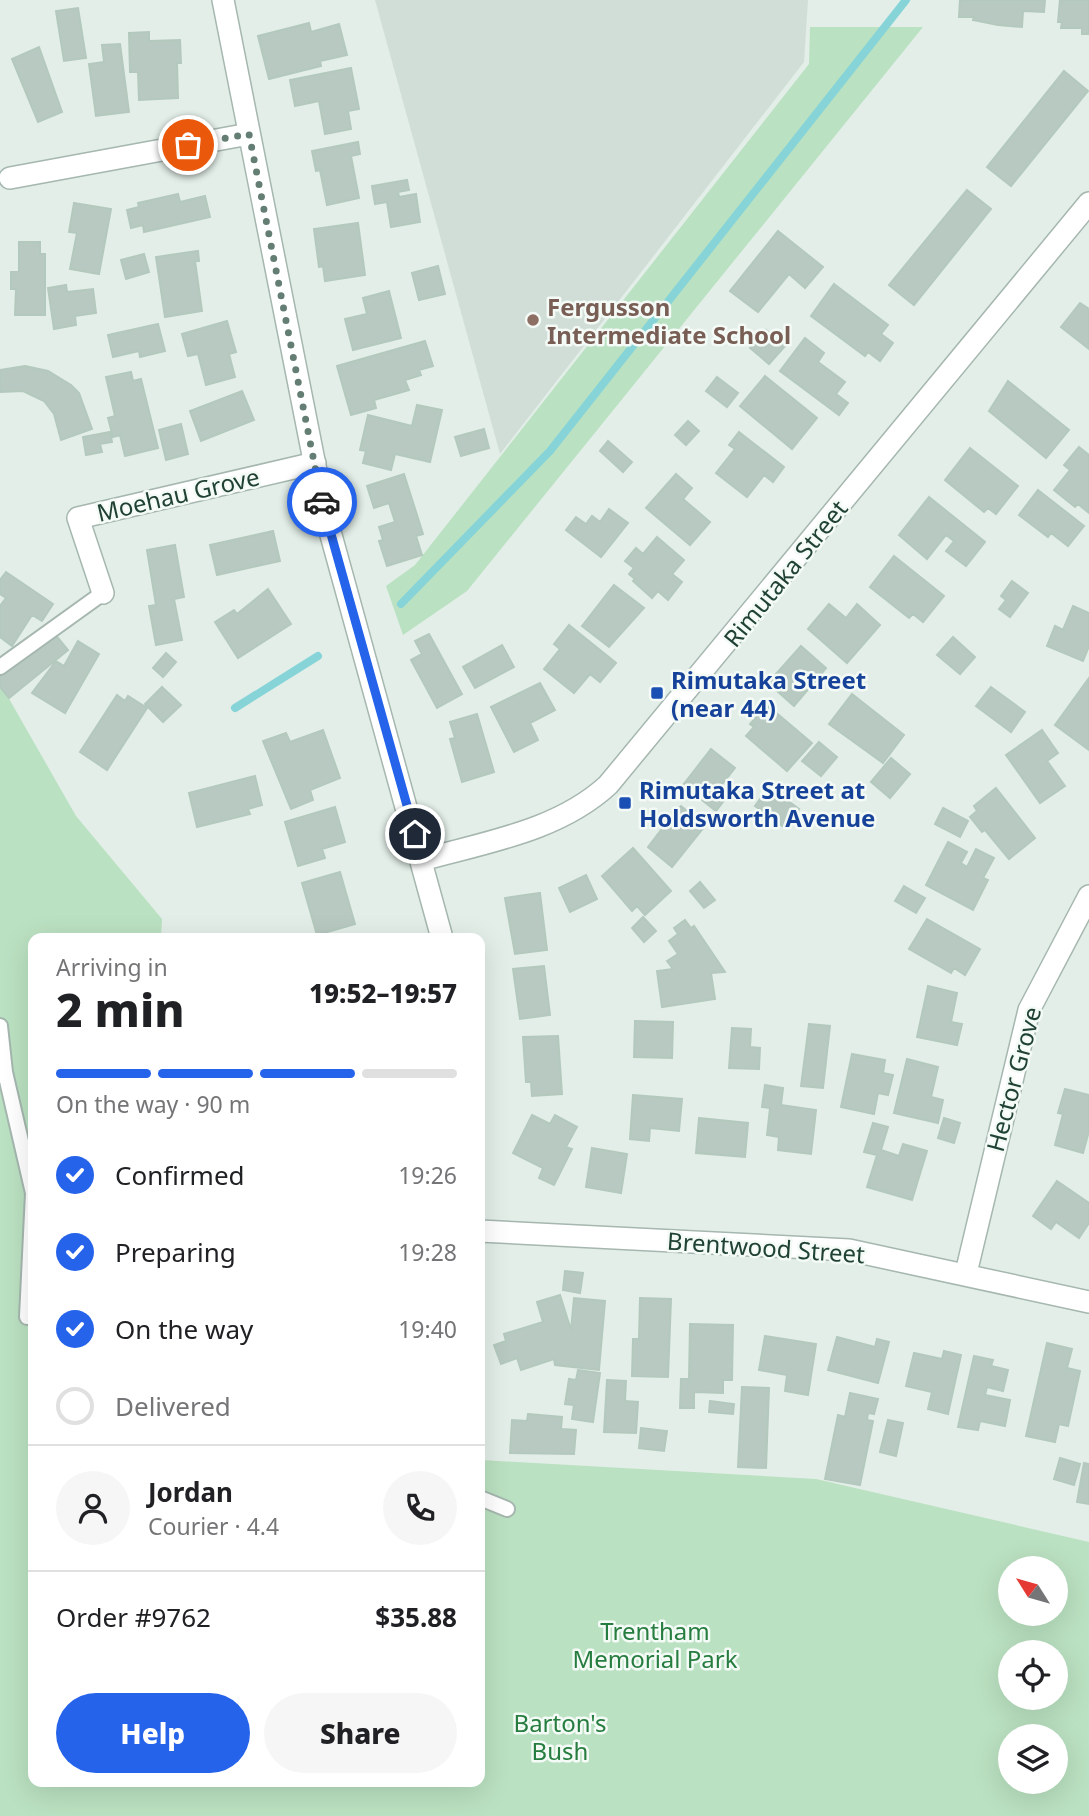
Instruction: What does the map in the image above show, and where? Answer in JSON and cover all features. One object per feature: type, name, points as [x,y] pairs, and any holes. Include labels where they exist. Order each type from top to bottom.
[{"type":"street","points":[[223,0],[334,552],[441,933]]},
{"type":"street","points":[[10,178],[249,134]]},
{"type":"street","name":"Rimutaka Street","points":[[422,860],[554,822],[588,802],[622,770],[1087,211]]},
{"type":"street","name":"Moehau Grove","points":[[103,593],[78,518],[314,463]]},
{"type":"street","name":"Hector Grove","points":[[966,1273],[1029,1010],[1089,895]]},
{"type":"street","name":"Brentwood Street","points":[[485,1231],[849,1250],[966,1273],[1089,1302]]},
{"type":"lane","points":[[0,667],[103,593]]},
{"type":"lane","points":[[0,1026],[5,1072],[28,1171]]},
{"type":"lane","points":[[27,1317],[28,1296]]},
{"type":"lane","points":[[485,1500],[507,1509]]},
{"type":"shaded area","name":"Fergusson Intermediate School","points":[[375,0],[808,0],[804,62],[500,454]]},
{"type":"green space","points":[[810,27],[923,27],[467,591],[403,635],[386,586],[415,565],[809,64]]},
{"type":"green space","name":"Trentham Memorial Park","points":[[0,683],[76,816],[162,919],[161,933],[28,933],[28,1787],[485,1787],[485,1460],[816,1479],[1089,1542],[1089,1816],[0,1816]]},
{"type":"building","points":[[960,0],[1045,0],[1044,12],[1023,11],[1022,27],[973,20],[974,17],[959,17]]},
{"type":"building","points":[[1060,0],[1089,0],[1089,34],[1082,34],[1082,28],[1061,28],[1062,22],[1058,22]]},
{"type":"building","points":[[78,8],[86,58],[64,61],[56,11]]},
{"type":"building","points":[[309,23],[311,32],[339,24],[347,55],[320,61],[321,66],[269,79],[258,36]]},
{"type":"building","points":[[149,32],[149,41],[180,40],[181,63],[177,63],[178,98],[139,100],[138,72],[130,72],[129,33]]},
{"type":"building","points":[[120,44],[129,112],[96,116],[89,64],[104,62],[102,45]]},
{"type":"building","points":[[39,47],[62,112],[38,122],[12,59]]},
{"type":"building","points":[[351,68],[359,109],[348,111],[351,129],[325,134],[319,101],[295,106],[290,80]]},
{"type":"building","points":[[1064,71],[1088,91],[1011,186],[987,167]]},
{"type":"building","points":[[358,142],[360,154],[351,156],[359,198],[327,205],[320,170],[316,171],[312,151]]},
{"type":"building","points":[[407,180],[409,190],[398,192],[399,197],[416,194],[420,222],[391,227],[387,202],[375,204],[372,186]]},
{"type":"building","points":[[967,190],[991,209],[914,305],[889,285]]},
{"type":"building","points":[[178,194],[180,202],[205,196],[210,217],[144,232],[143,225],[131,228],[127,210],[139,207],[138,203]]},
{"type":"building","points":[[74,203],[111,209],[99,274],[70,269],[77,233],[69,232]]},
{"type":"building","points":[[358,223],[365,275],[325,281],[323,266],[319,267],[314,229]]},
{"type":"building","points":[[778,231],[823,267],[805,288],[789,274],[758,312],[730,291]]},
{"type":"building","points":[[19,242],[40,242],[40,254],[45,254],[45,315],[15,315],[16,289],[11,289],[11,272],[19,272]]},
{"type":"building","points":[[198,251],[199,261],[195,261],[202,311],[165,317],[156,257]]},
{"type":"building","points":[[144,254],[149,272],[126,279],[121,260]]},
{"type":"building","points":[[438,266],[445,294],[419,300],[412,273]]},
{"type":"building","points":[[834,284],[888,325],[881,334],[893,343],[880,361],[868,352],[865,356],[811,316]]},
{"type":"building","points":[[66,285],[67,292],[93,289],[96,313],[75,316],[76,325],[54,329],[48,288]]},
{"type":"building","points":[[389,291],[401,338],[353,350],[345,319],[367,314],[363,298]]},
{"type":"building","points":[[1080,303],[1089,309],[1089,349],[1061,327]]},
{"type":"building","points":[[227,321],[236,352],[229,354],[235,377],[206,385],[198,354],[188,356],[182,334]]},
{"type":"building","points":[[158,324],[165,351],[140,357],[139,351],[113,357],[108,335]]},
{"type":"building","points":[[766,330],[785,346],[769,364],[750,348]]},
{"type":"building","points":[[805,338],[824,353],[818,362],[845,382],[836,394],[848,403],[839,415],[780,371]]},
{"type":"building","points":[[425,341],[433,366],[419,370],[421,375],[405,380],[409,390],[374,400],[376,408],[351,415],[337,366]]},
{"type":"building","points":[[25,366],[48,371],[71,385],[79,393],[92,429],[61,440],[54,414],[44,401],[23,391],[0,392],[0,370]]},
{"type":"building","points":[[131,372],[133,381],[141,379],[158,448],[125,456],[120,435],[113,437],[108,418],[115,416],[106,377]]},
{"type":"building","points":[[765,376],[817,418],[792,449],[740,406]]},
{"type":"building","points":[[717,377],[738,393],[727,407],[706,391]]},
{"type":"building","points":[[1008,381],[1069,430],[1046,458],[989,411]]},
{"type":"building","points":[[242,391],[254,420],[201,441],[190,411]]},
{"type":"building","points":[[417,405],[442,410],[430,462],[395,454],[391,470],[363,463],[366,451],[360,450],[368,415],[412,426]]},
{"type":"building","points":[[688,421],[699,431],[686,445],[675,435]]},
{"type":"building","points":[[181,424],[188,454],[166,460],[159,430]]},
{"type":"building","points":[[484,429],[489,448],[461,456],[455,437]]},
{"type":"building","points":[[110,432],[112,442],[100,444],[102,452],[86,455],[83,437]]},
{"type":"building","points":[[739,432],[784,467],[773,482],[764,475],[747,497],[716,473],[735,449],[729,445]]},
{"type":"building","points":[[608,441],[632,462],[623,472],[600,451]]},
{"type":"building","points":[[1079,447],[1089,455],[1089,513],[1078,504],[1075,507],[1054,490],[1070,470],[1064,465]]},
{"type":"building","points":[[970,448],[1018,486],[996,514],[988,508],[984,512],[945,480]]},
{"type":"building","points":[[404,474],[423,534],[416,536],[422,555],[387,566],[379,541],[383,540],[379,527],[395,522],[389,503],[374,508],[367,486]]},
{"type":"building","points":[[676,474],[692,488],[683,499],[710,522],[690,545],[646,508]]},
{"type":"building","points":[[1038,490],[1084,526],[1068,546],[1051,533],[1048,537],[1019,515]]},
{"type":"building","points":[[929,497],[985,542],[966,566],[946,551],[954,541],[946,535],[927,559],[899,535]]},
{"type":"building","points":[[609,509],[628,523],[601,557],[566,530],[576,517],[586,524],[592,516],[600,522]]},
{"type":"building","points":[[273,531],[280,561],[217,575],[210,545]]},
{"type":"building","points":[[657,537],[684,560],[672,574],[682,582],[668,600],[658,591],[652,598],[633,581],[635,579],[629,574],[634,568],[625,561],[636,548],[643,554]]},
{"type":"building","points":[[175,545],[184,597],[174,599],[182,640],[156,645],[149,606],[156,605],[147,550]]},
{"type":"building","points":[[894,556],[944,596],[923,622],[913,614],[909,618],[870,587]]},
{"type":"building","points":[[6,572],[53,604],[42,621],[32,615],[12,646],[0,637],[0,606],[6,598],[0,594],[0,580]]},
{"type":"building","points":[[1012,581],[1028,593],[1010,617],[999,609],[1006,600],[1001,596]]},
{"type":"building","points":[[614,585],[644,608],[609,647],[582,626]]},
{"type":"building","points":[[268,589],[291,624],[238,658],[215,622],[234,610],[237,614]]},
{"type":"building","points":[[829,604],[846,618],[857,604],[880,625],[847,663],[808,629]]},
{"type":"building","points":[[1073,606],[1089,613],[1089,646],[1083,661],[1047,646],[1055,626],[1063,630]]},
{"type":"building","points":[[569,625],[616,663],[600,682],[590,674],[574,693],[544,669],[560,649],[554,644]]},
{"type":"building","points":[[54,633],[68,650],[9,698],[0,687],[0,677]]},
{"type":"building","points":[[429,634],[462,694],[437,708],[411,660],[422,654],[415,641]]},
{"type":"building","points":[[953,637],[975,657],[960,674],[937,655]]},
{"type":"building","points":[[78,641],[99,654],[65,713],[32,693],[56,661],[64,666]]},
{"type":"building","points":[[502,645],[514,667],[475,688],[463,667]]},
{"type":"building","points":[[801,646],[826,668],[794,706],[768,683]]},
{"type":"building","points":[[166,653],[176,662],[163,677],[153,668]]},
{"type":"building","points":[[1089,678],[1089,750],[1055,725]]},
{"type":"building","points":[[540,683],[555,710],[530,723],[538,740],[514,752],[491,707]]},
{"type":"building","points":[[162,687],[181,705],[163,722],[145,704]]},
{"type":"building","points":[[991,687],[1025,712],[1011,732],[976,706]]},
{"type":"building","points":[[852,694],[904,735],[883,763],[829,724]]},
{"type":"building","points":[[117,695],[125,701],[128,696],[147,708],[107,770],[80,752]]},
{"type":"building","points":[[767,705],[812,743],[787,771],[746,736],[754,727],[750,724]]},
{"type":"building","points":[[477,714],[494,772],[462,782],[450,739],[455,738],[450,722]]},
{"type":"building","points":[[323,730],[340,778],[310,790],[313,800],[291,809],[263,741],[286,733],[290,742]]},
{"type":"building","points":[[1042,730],[1058,753],[1047,761],[1065,786],[1040,803],[1006,755]]},
{"type":"building","points":[[819,742],[837,757],[821,776],[802,761]]},
{"type":"building","points":[[711,749],[735,768],[720,787],[729,794],[716,811],[683,785]]},
{"type":"building","points":[[891,758],[910,774],[890,798],[871,782]]},
{"type":"building","points":[[255,776],[262,805],[248,809],[250,814],[197,827],[189,793]]},
{"type":"building","points":[[769,787],[799,809],[785,828],[755,806]]},
{"type":"building","points":[[996,788],[1035,838],[1009,859],[985,830],[982,832],[970,817],[977,811],[974,806]]},
{"type":"building","points":[[681,806],[705,826],[672,867],[648,847],[664,826],[662,824]]},
{"type":"building","points":[[335,807],[345,842],[322,849],[325,858],[298,866],[285,822]]},
{"type":"building","points":[[943,808],[968,821],[960,837],[935,824]]},
{"type":"building","points":[[948,842],[967,852],[961,863],[967,867],[976,849],[994,858],[983,878],[988,880],[973,910],[926,885]]},
{"type":"building","points":[[633,848],[671,891],[645,915],[637,906],[632,911],[602,876]]},
{"type":"building","points":[[340,872],[355,924],[316,933],[302,883]]},
{"type":"building","points":[[586,875],[597,899],[570,912],[559,888]]},
{"type":"building","points":[[700,882],[715,900],[704,908],[690,891]]},
{"type":"building","points":[[904,886],[925,898],[916,913],[895,901]]},
{"type":"building","points":[[540,893],[547,950],[515,954],[505,898]]},
{"type":"building","points":[[643,917],[656,931],[644,942],[632,928]]},
{"type":"building","points":[[927,919],[980,949],[965,975],[954,968],[951,973],[909,949]]},
{"type":"building","points":[[685,920],[691,928],[694,926],[725,972],[711,973],[715,999],[662,1007],[657,971],[673,969],[667,961],[678,954],[669,941],[678,934],[674,928]]},
{"type":"building","points":[[544,966],[550,1015],[520,1019],[513,969]]},
{"type":"building","points":[[928,986],[957,993],[951,1022],[962,1024],[957,1045],[917,1037]]},
{"type":"building","points":[[635,1021],[673,1022],[672,1058],[634,1057]]},
{"type":"building","points":[[809,1024],[830,1026],[823,1088],[801,1086]]},
{"type":"building","points":[[732,1028],[751,1029],[750,1047],[760,1048],[759,1069],[729,1068]]},
{"type":"building","points":[[558,1036],[562,1094],[532,1096],[531,1082],[526,1082],[523,1037]]},
{"type":"building","points":[[852,1054],[885,1060],[883,1073],[893,1075],[888,1095],[878,1093],[874,1114],[841,1107]]},
{"type":"building","points":[[907,1059],[938,1067],[931,1097],[943,1100],[938,1123],[894,1113]]},
{"type":"building","points":[[765,1085],[783,1088],[781,1105],[816,1110],[811,1154],[778,1150],[779,1137],[767,1135],[770,1108],[762,1107]]},
{"type":"building","points":[[1065,1089],[1089,1095],[1089,1131],[1083,1153],[1055,1145],[1063,1114],[1058,1113]]},
{"type":"building","points":[[633,1095],[682,1099],[679,1131],[650,1128],[649,1141],[630,1139]]},
{"type":"building","points":[[532,1115],[550,1124],[555,1115],[577,1127],[566,1147],[572,1149],[554,1185],[539,1178],[543,1168],[513,1153]]},
{"type":"building","points":[[699,1118],[748,1123],[745,1157],[696,1153]]},
{"type":"building","points":[[944,1118],[960,1123],[954,1143],[938,1138]]},
{"type":"building","points":[[873,1123],[888,1127],[881,1150],[899,1156],[903,1144],[927,1151],[912,1200],[867,1187],[877,1155],[864,1152]]},
{"type":"building","points":[[592,1148],[627,1154],[621,1193],[586,1187]]},
{"type":"building","points":[[1057,1181],[1089,1203],[1089,1223],[1079,1238],[1056,1222],[1051,1229],[1033,1216]]},
{"type":"building","points":[[565,1271],[583,1273],[580,1293],[563,1290]]},
{"type":"building","points":[[560,1295],[571,1330],[574,1298],[605,1301],[599,1370],[555,1365],[554,1359],[521,1370],[517,1358],[501,1364],[494,1345],[506,1341],[504,1334],[543,1322],[537,1302]]},
{"type":"building","points":[[640,1298],[671,1299],[668,1377],[632,1376],[633,1339],[639,1339]]},
{"type":"building","points":[[690,1324],[733,1325],[732,1380],[723,1380],[723,1393],[694,1392],[694,1408],[680,1408],[681,1379],[689,1379]]},
{"type":"building","points":[[765,1336],[816,1344],[808,1395],[785,1391],[787,1375],[759,1370]]},
{"type":"building","points":[[837,1337],[875,1347],[877,1339],[889,1342],[878,1383],[828,1370]]},
{"type":"building","points":[[1047,1343],[1072,1349],[1067,1368],[1080,1371],[1068,1426],[1059,1424],[1055,1442],[1026,1436]]},
{"type":"building","points":[[944,1351],[961,1355],[948,1414],[928,1409],[932,1392],[906,1386],[914,1353],[942,1359]]},
{"type":"building","points":[[974,1356],[993,1360],[991,1366],[1008,1370],[1003,1391],[987,1387],[985,1395],[1010,1400],[1005,1426],[980,1421],[978,1430],[958,1427]]},
{"type":"building","points":[[578,1370],[600,1373],[593,1422],[572,1419],[574,1405],[565,1404],[569,1379],[576,1380]]},
{"type":"building","points":[[607,1380],[626,1381],[625,1401],[638,1402],[636,1433],[604,1432]]},
{"type":"building","points":[[742,1387],[769,1388],[766,1468],[738,1467]]},
{"type":"building","points":[[850,1393],[878,1399],[874,1414],[868,1413],[867,1420],[873,1421],[860,1485],[825,1479],[838,1415],[845,1417]]},
{"type":"building","points":[[710,1401],[734,1404],[733,1414],[709,1412]]},
{"type":"building","points":[[528,1414],[562,1417],[561,1429],[576,1430],[574,1454],[510,1453],[512,1420],[527,1421]]},
{"type":"building","points":[[888,1420],[903,1423],[896,1456],[880,1452]]},
{"type":"building","points":[[641,1428],[667,1431],[664,1451],[639,1448]]},
{"type":"building","points":[[1060,1458],[1080,1464],[1074,1485],[1054,1479]]},
{"type":"building","points":[[1084,1463],[1089,1464],[1089,1504],[1077,1502]]},
{"type":"waterway","points":[[401,604],[550,451],[906,0]]},
{"type":"waterway","points":[[235,708],[318,656]]},
{"type":"way so far","points":[[188,145],[249,134],[322,502]]},
{"type":"place","name":"Fergusson Intermediate School","points":[[533,320]]},
{"type":"place","name":"Rimutaka Street (near 44)","points":[[657,693]]},
{"type":"place","name":"Rimutaka Street at Holdsworth Avenue","points":[[625,803]]},
{"type":"route","points":[[322,502],[415,834]]},
{"type":"park label","name":"Barton's Bush","points":[[560,1736]]}]
